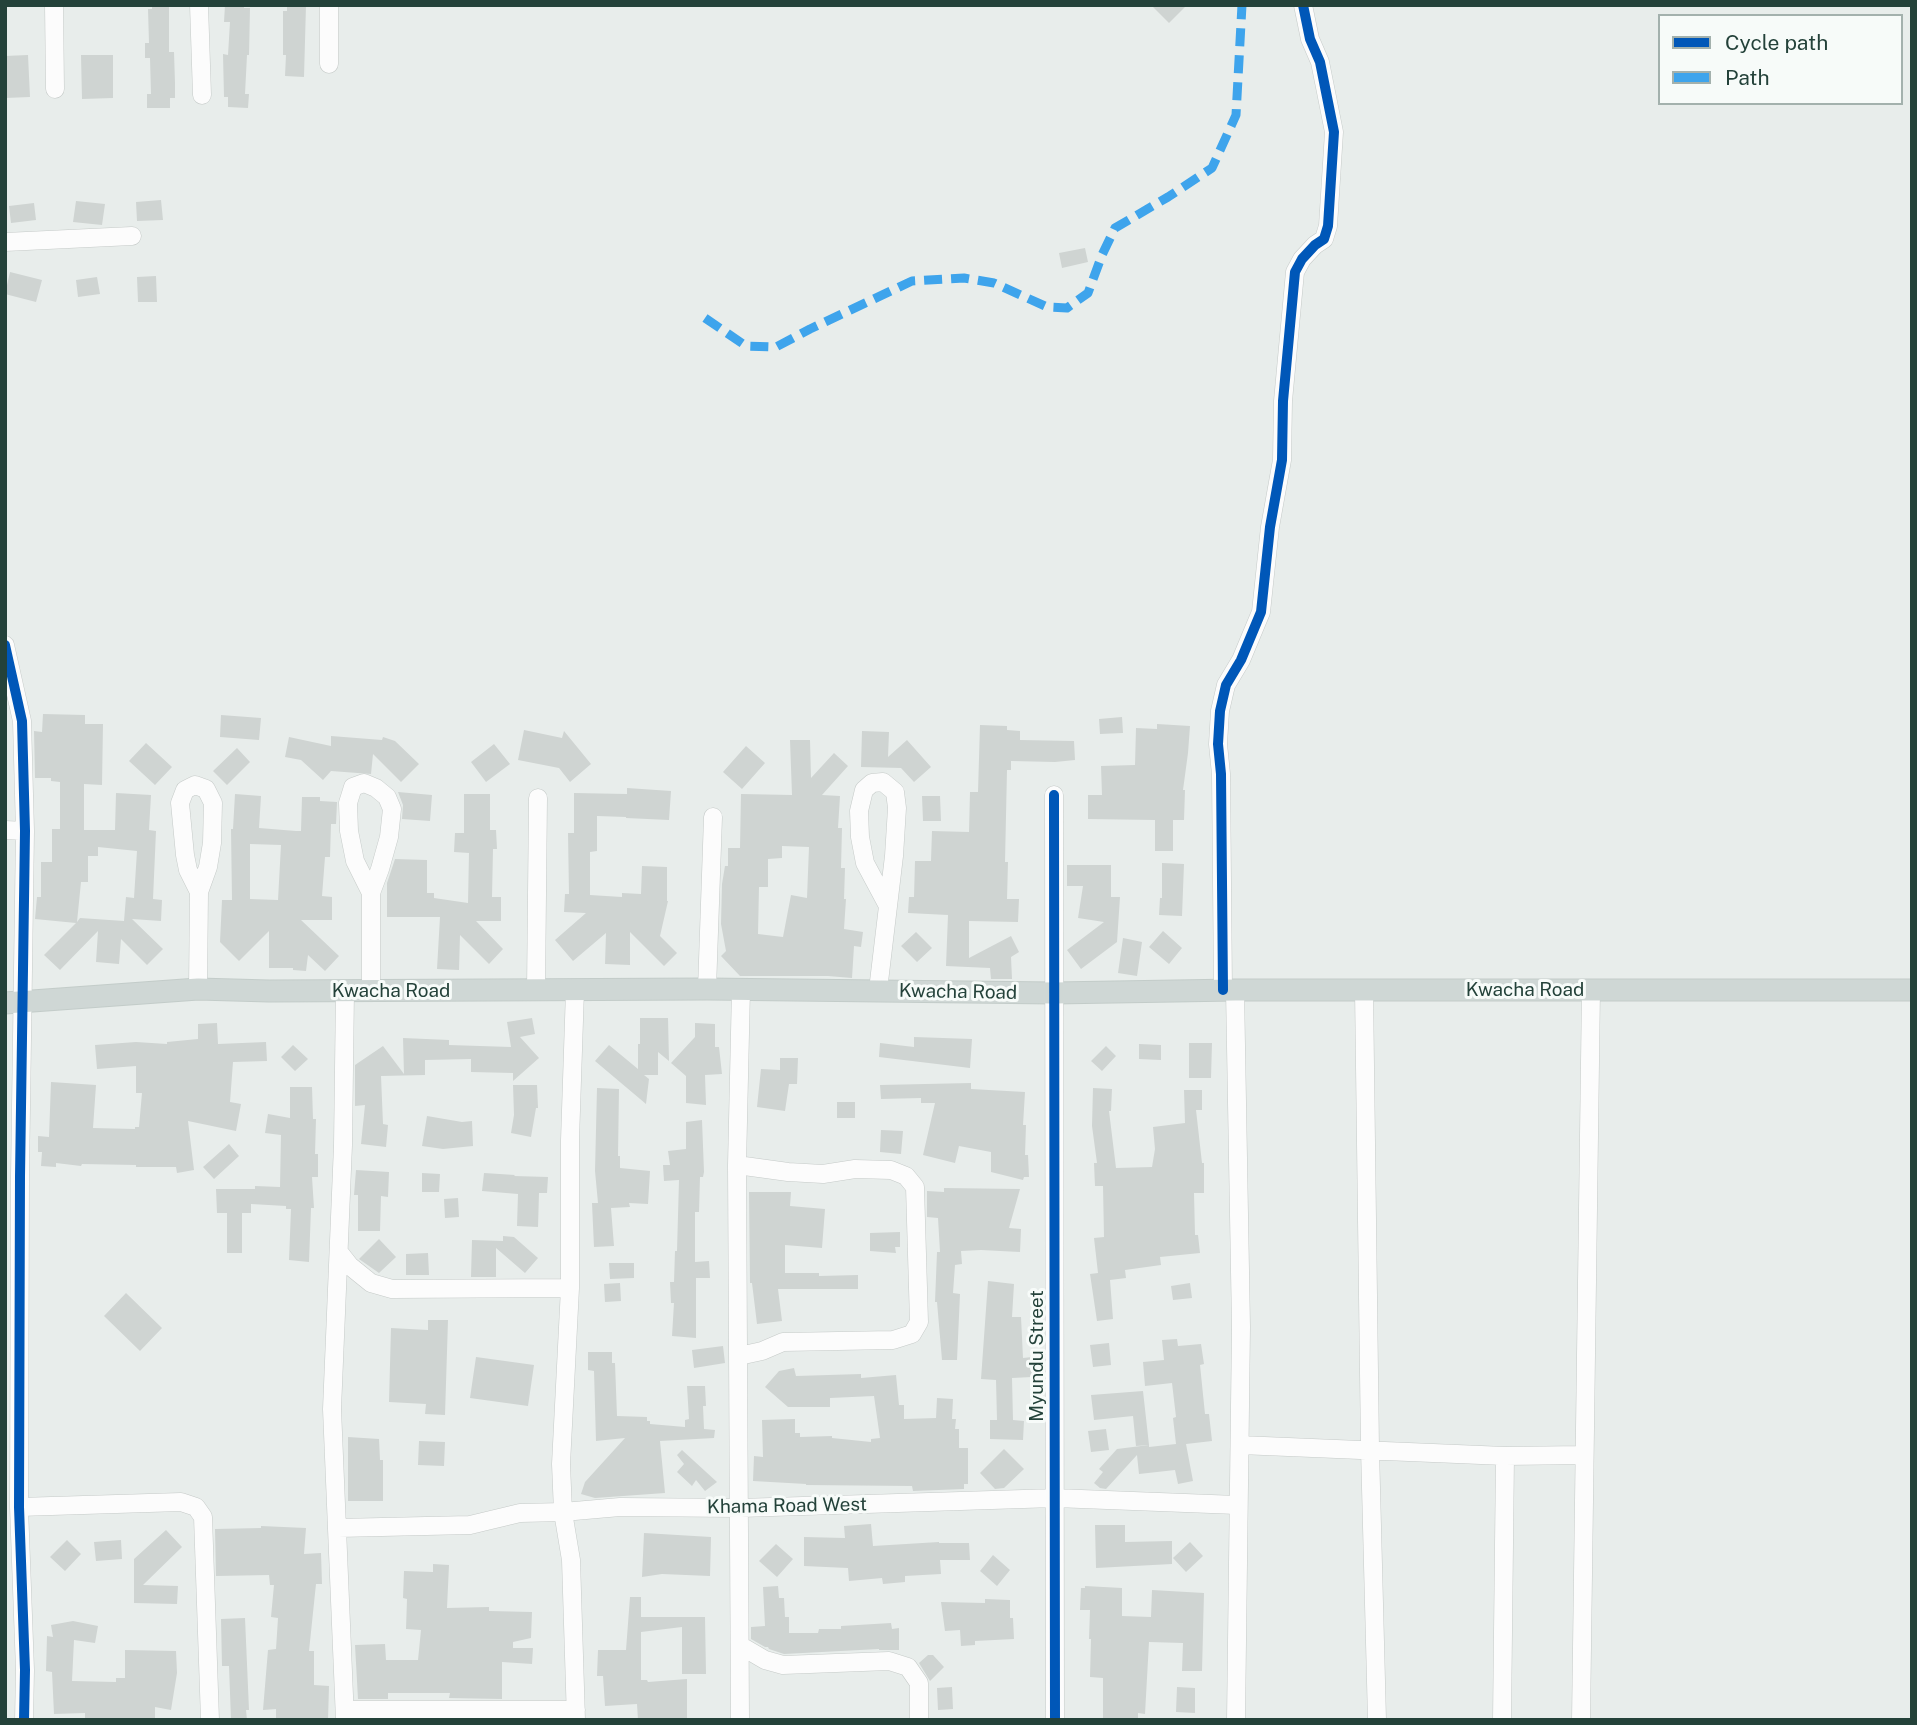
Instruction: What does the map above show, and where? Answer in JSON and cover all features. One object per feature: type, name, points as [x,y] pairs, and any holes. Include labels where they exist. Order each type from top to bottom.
[{"type":"main road","name":"Kwacha Road","points":[[14,1003],[198,989],[270,992],[741,989],[1054,993],[1229,990],[1912,990]]},
{"type":"street","points":[[54,5],[55,89]]},
{"type":"street","points":[[199,5],[202,95]]},
{"type":"street","points":[[329,5],[329,64]]},
{"type":"street","points":[[1236,1720],[1241,1327],[1218,744],[1220,711],[1226,685],[1241,660],[1261,612],[1270,527],[1282,460],[1283,401],[1294,272],[1315,245],[1324,239],[1328,226],[1334,132],[1320,62],[1310,39],[1303,5]]},
{"type":"street","points":[[5,242],[132,236]]},
{"type":"street","points":[[5,645],[25,831],[14,1003],[13,1175],[14,1502],[25,1670],[24,1720]]},
{"type":"street","points":[[878,990],[888,906],[895,844],[897,808],[895,792],[883,782],[872,783],[864,790],[859,811],[860,837],[865,863],[888,906]]},
{"type":"street","points":[[371,893],[355,861],[349,831],[348,803],[353,787],[364,783],[387,797],[391,809],[386,848],[371,893],[371,990]]},
{"type":"street","points":[[198,989],[200,892],[212,843],[213,803],[206,789],[195,785],[185,790],[180,803],[188,870],[200,892]]},
{"type":"street","name":"Myundu Street","points":[[1054,795],[1055,1720]]},
{"type":"street","points":[[536,990],[538,798]]},
{"type":"street","points":[[707,989],[713,817]]},
{"type":"street","points":[[5,830],[25,831]]},
{"type":"street","points":[[740,1720],[737,1165],[741,989]]},
{"type":"street","points":[[1581,1720],[1591,989]]},
{"type":"street","points":[[345,991],[343,1145],[332,1409],[345,1715],[576,1715],[571,1560],[563,1512],[561,1464],[570,1288],[570,1140],[575,990]]},
{"type":"street","points":[[1364,990],[1370,1449],[1377,1720]]},
{"type":"street","points":[[737,1165],[823,1174],[855,1169],[891,1170],[906,1177],[915,1188],[919,1322],[912,1334],[893,1339],[783,1342],[762,1351],[739,1356]]},
{"type":"street","points":[[339,1252],[350,1266],[371,1283],[392,1289],[570,1288]]},
{"type":"street","points":[[1240,1445],[1505,1456],[1584,1455]]},
{"type":"street","points":[[1502,1720],[1505,1456]]},
{"type":"street","name":"Khama Road West","points":[[338,1528],[470,1525],[520,1513],[620,1507],[740,1508],[1055,1498],[1237,1505]]},
{"type":"street","points":[[14,1502],[181,1502],[195,1507],[203,1517],[210,1720]]},
{"type":"street","points":[[741,1646],[765,1660],[783,1665],[889,1661],[908,1667],[919,1683],[919,1720]]},
{"type":"building","points":[[152,5],[169,5],[169,52],[174,52],[175,83],[175,98],[170,98],[170,108],[147,108],[147,94],[151,94],[150,58],[145,58],[145,43],[149,43],[148,9],[152,9]]},
{"type":"building","points":[[225,5],[244,5],[244,8],[250,8],[245,94],[249,94],[248,108],[228,107],[228,97],[224,97],[223,54],[228,55],[230,22],[224,22]]},
{"type":"building","points":[[287,5],[306,5],[304,77],[285,76],[283,11],[287,11]]},
{"type":"building","points":[[1151,5],[1187,5],[1169,23]]},
{"type":"building","points":[[28,55],[30,97],[5,98],[5,56]]},
{"type":"building","points":[[81,55],[113,55],[113,98],[82,99]]},
{"type":"building","points":[[161,200],[163,220],[137,221],[136,202]]},
{"type":"building","points":[[76,201],[105,204],[102,225],[73,222]]},
{"type":"building","points":[[34,203],[36,220],[11,223],[9,206]]},
{"type":"building","points":[[1085,248],[1088,262],[1062,268],[1059,253]]},
{"type":"building","points":[[10,272],[42,280],[36,302],[5,294]]},
{"type":"building","points":[[156,276],[157,302],[138,302],[137,277]]},
{"type":"building","points":[[97,277],[100,294],[78,297],[76,280]]},
{"type":"building","points":[[43,714],[85,715],[85,724],[103,724],[102,785],[84,784],[84,830],[115,830],[116,793],[151,795],[149,830],[156,831],[153,899],[162,900],[161,921],[132,919],[163,949],[147,965],[121,939],[119,964],[96,962],[98,931],[60,970],[44,955],[76,923],[35,919],[37,897],[41,897],[41,862],[52,862],[52,829],[60,829],[60,782],[51,781],[51,778],[35,778],[34,731],[42,732]],"holes":[[[98,847],[137,851],[134,898],[126,897],[124,921],[80,918],[77,922],[81,882],[88,882],[88,856],[98,856]]]},
{"type":"building","points":[[221,715],[261,718],[259,740],[220,737]]},
{"type":"building","points":[[1122,717],[1123,733],[1100,734],[1099,719]]},
{"type":"building","points":[[1157,724],[1190,726],[1183,790],[1184,820],[1173,820],[1173,851],[1155,851],[1155,820],[1088,819],[1088,795],[1102,795],[1101,766],[1135,765],[1136,728],[1157,729]]},
{"type":"building","points":[[980,725],[1007,726],[1007,730],[1020,731],[1020,740],[1074,741],[1075,760],[1011,761],[1011,770],[1007,770],[1007,899],[1019,899],[1018,922],[969,921],[969,958],[1011,936],[1019,952],[1011,957],[1012,979],[991,979],[990,968],[946,966],[948,915],[908,913],[909,897],[914,897],[915,861],[931,861],[932,831],[969,832],[970,792],[978,792]]},
{"type":"building","points":[[524,730],[562,738],[564,731],[591,764],[570,782],[559,768],[518,760]]},
{"type":"building","points":[[862,731],[889,732],[888,757],[907,740],[931,767],[914,782],[901,768],[861,767]]},
{"type":"building","points":[[331,736],[382,740],[383,737],[395,741],[419,764],[401,782],[373,754],[371,774],[331,771],[323,780],[301,760],[285,757],[289,737],[331,746]]},
{"type":"building","points":[[790,740],[810,740],[811,778],[834,753],[848,766],[822,795],[840,796],[838,828],[842,828],[841,868],[845,868],[844,929],[863,932],[861,947],[854,946],[852,978],[740,976],[721,956],[726,951],[721,924],[722,884],[725,866],[728,866],[728,848],[740,848],[741,794],[792,795]],"holes":[[[782,846],[809,847],[807,898],[791,895],[783,937],[758,934],[759,887],[768,887],[768,859],[782,858]]]},
{"type":"building","points":[[146,743],[172,767],[155,785],[129,761]]},
{"type":"building","points":[[494,744],[510,764],[486,782],[471,762]]},
{"type":"building","points":[[746,746],[765,763],[742,789],[723,772]]},
{"type":"building","points":[[237,748],[250,762],[227,785],[213,771]]},
{"type":"building","points":[[627,788],[671,791],[669,820],[597,816],[597,851],[590,852],[590,895],[622,897],[622,893],[641,894],[642,866],[667,867],[668,901],[660,936],[677,953],[664,966],[630,932],[630,965],[605,964],[606,933],[573,961],[555,940],[586,913],[564,912],[565,894],[569,894],[568,833],[574,833],[574,793],[627,794]]},
{"type":"building","points":[[398,792],[432,795],[430,821],[402,819],[403,805]]},
{"type":"building","points":[[235,794],[261,796],[259,828],[296,831],[301,831],[302,797],[320,797],[320,801],[337,802],[336,824],[331,824],[330,857],[325,857],[322,896],[332,897],[332,920],[301,920],[339,956],[325,971],[308,955],[306,971],[269,968],[269,931],[239,961],[220,942],[222,900],[232,900]],"holes":[[[250,844],[281,845],[278,900],[250,899]]]},
{"type":"building","points":[[464,794],[490,794],[490,830],[496,830],[497,849],[493,849],[492,897],[501,897],[501,921],[476,921],[503,949],[489,964],[460,935],[459,970],[437,969],[440,917],[387,917],[387,883],[395,859],[427,860],[427,893],[434,893],[434,898],[468,903],[469,853],[454,852],[455,833],[464,833]]},
{"type":"building","points":[[922,796],[940,796],[941,821],[923,821]]},
{"type":"building","points":[[1162,863],[1184,864],[1182,916],[1159,915]]},
{"type":"building","points":[[1067,865],[1111,865],[1111,897],[1120,897],[1117,942],[1081,969],[1067,950],[1104,922],[1078,918],[1083,886],[1067,886]]},
{"type":"building","points":[[1163,931],[1182,948],[1169,964],[1149,947]]},
{"type":"building","points":[[916,932],[932,948],[917,962],[901,946]]},
{"type":"building","points":[[1123,938],[1142,942],[1137,976],[1118,973]]},
{"type":"building","points":[[532,1018],[535,1034],[520,1037],[539,1058],[513,1081],[513,1073],[471,1072],[471,1059],[425,1060],[425,1075],[381,1076],[383,1124],[388,1125],[386,1147],[361,1144],[365,1105],[355,1106],[355,1065],[383,1046],[404,1074],[403,1038],[449,1040],[449,1045],[511,1047],[507,1022]]},
{"type":"building","points":[[640,1018],[668,1018],[669,1061],[658,1052],[658,1075],[644,1075],[649,1079],[646,1104],[595,1061],[609,1045],[638,1069]]},
{"type":"building","points":[[217,1023],[218,1044],[266,1042],[267,1061],[233,1062],[230,1102],[241,1104],[236,1131],[188,1121],[194,1170],[177,1173],[176,1167],[136,1165],[81,1166],[56,1163],[56,1167],[41,1166],[42,1152],[38,1152],[38,1136],[49,1137],[51,1082],[96,1085],[93,1128],[139,1127],[142,1093],[136,1093],[136,1066],[97,1069],[95,1045],[136,1042],[167,1044],[198,1039],[198,1024]]},
{"type":"building","points":[[695,1023],[715,1024],[715,1047],[719,1047],[722,1074],[705,1075],[706,1105],[686,1103],[686,1076],[671,1063],[695,1037]]},
{"type":"building","points":[[914,1037],[972,1039],[970,1068],[879,1057],[880,1043],[914,1047]]},
{"type":"building","points":[[1189,1043],[1212,1043],[1211,1078],[1189,1078]]},
{"type":"building","points":[[1139,1044],[1161,1045],[1161,1060],[1139,1059]]},
{"type":"building","points":[[293,1045],[308,1059],[295,1071],[281,1057]]},
{"type":"building","points":[[1106,1046],[1116,1056],[1102,1071],[1091,1061]]},
{"type":"building","points":[[780,1058],[798,1058],[797,1084],[789,1084],[785,1111],[757,1107],[761,1069],[780,1070]]},
{"type":"building","points":[[971,1083],[971,1089],[1025,1092],[1023,1125],[1026,1125],[1025,1155],[1028,1155],[1029,1177],[1024,1177],[1023,1180],[991,1172],[991,1152],[959,1146],[955,1163],[923,1155],[935,1103],[921,1103],[921,1098],[881,1099],[880,1085]]},
{"type":"building","points":[[513,1085],[537,1085],[538,1108],[531,1137],[511,1133],[514,1115]]},
{"type":"building","points":[[290,1087],[312,1087],[313,1119],[316,1119],[315,1154],[318,1154],[318,1177],[312,1177],[314,1208],[311,1208],[309,1262],[289,1260],[291,1209],[286,1209],[286,1206],[251,1204],[251,1213],[242,1213],[242,1253],[227,1253],[227,1213],[217,1213],[216,1189],[280,1187],[281,1135],[265,1133],[268,1114],[290,1118]]},
{"type":"building","points":[[597,1088],[619,1089],[620,1168],[650,1171],[648,1204],[629,1203],[630,1207],[611,1208],[614,1246],[594,1247],[592,1203],[598,1203],[595,1171]]},
{"type":"building","points":[[1093,1088],[1112,1089],[1109,1111],[1116,1168],[1152,1167],[1155,1149],[1153,1127],[1185,1123],[1184,1090],[1202,1090],[1202,1110],[1196,1110],[1204,1163],[1204,1193],[1194,1193],[1195,1235],[1198,1235],[1200,1253],[1160,1257],[1161,1265],[1125,1270],[1126,1278],[1110,1280],[1113,1319],[1097,1321],[1090,1274],[1098,1273],[1094,1238],[1104,1237],[1103,1186],[1095,1186],[1094,1163],[1097,1163],[1092,1126]]},
{"type":"building","points":[[837,1102],[855,1102],[855,1118],[837,1118]]},
{"type":"building","points":[[427,1116],[472,1121],[473,1146],[443,1149],[422,1146]]},
{"type":"building","points":[[702,1120],[704,1172],[703,1177],[700,1177],[699,1212],[695,1212],[695,1262],[709,1261],[710,1278],[696,1278],[696,1338],[672,1336],[674,1303],[671,1303],[670,1282],[674,1282],[677,1251],[679,1180],[664,1181],[663,1165],[670,1165],[668,1151],[686,1149],[686,1122]]},
{"type":"building","points":[[881,1130],[903,1131],[901,1154],[880,1152]]},
{"type":"building","points":[[229,1144],[239,1156],[214,1179],[203,1167]]},
{"type":"building","points":[[356,1170],[389,1172],[388,1197],[381,1196],[380,1231],[358,1231],[358,1195],[354,1195]]},
{"type":"building","points":[[422,1173],[440,1174],[439,1192],[422,1192]]},
{"type":"building","points":[[484,1173],[548,1177],[547,1193],[539,1193],[538,1227],[517,1226],[518,1194],[482,1191]]},
{"type":"building","points":[[944,1188],[1020,1189],[1009,1228],[1021,1229],[1020,1252],[961,1251],[962,1264],[955,1265],[953,1293],[960,1294],[957,1360],[942,1360],[935,1302],[937,1252],[940,1252],[938,1218],[927,1217],[927,1191],[944,1192]]},
{"type":"building","points":[[749,1192],[791,1192],[790,1206],[825,1209],[822,1248],[785,1245],[785,1273],[858,1275],[858,1289],[778,1289],[782,1321],[757,1324],[750,1283]]},
{"type":"building","points":[[458,1198],[459,1217],[445,1218],[444,1199]]},
{"type":"building","points":[[900,1232],[900,1247],[895,1247],[896,1253],[870,1251],[870,1233]]},
{"type":"building","points":[[503,1236],[514,1237],[538,1258],[525,1273],[496,1248],[496,1277],[471,1277],[472,1240],[503,1241]]},
{"type":"building","points":[[379,1239],[396,1257],[379,1273],[359,1259]]},
{"type":"building","points":[[428,1253],[429,1275],[406,1275],[406,1254]]},
{"type":"building","points":[[609,1263],[634,1263],[634,1278],[610,1279]]},
{"type":"building","points":[[988,1281],[1014,1284],[1012,1317],[1021,1317],[1023,1358],[1032,1357],[1032,1377],[1012,1378],[1013,1420],[1024,1421],[1023,1440],[990,1439],[990,1420],[997,1420],[996,1380],[981,1379]]},
{"type":"building","points":[[620,1283],[621,1301],[605,1302],[604,1284]]},
{"type":"building","points":[[1190,1283],[1192,1298],[1173,1300],[1171,1286]]},
{"type":"building","points":[[126,1293],[162,1328],[140,1351],[104,1316]]},
{"type":"building","points":[[428,1320],[448,1320],[445,1415],[425,1414],[426,1404],[389,1402],[391,1328],[428,1330]]},
{"type":"building","points":[[1177,1339],[1178,1346],[1201,1344],[1204,1364],[1200,1365],[1205,1414],[1209,1414],[1212,1441],[1186,1444],[1193,1481],[1178,1484],[1175,1470],[1139,1474],[1137,1455],[1106,1489],[1100,1488],[1094,1483],[1103,1472],[1099,1469],[1117,1449],[1176,1444],[1172,1383],[1145,1386],[1143,1362],[1164,1360],[1162,1340]]},
{"type":"building","points":[[1109,1343],[1111,1365],[1093,1367],[1090,1345]]},
{"type":"building","points":[[723,1346],[725,1363],[694,1368],[692,1350]]},
{"type":"building","points":[[588,1352],[612,1352],[612,1363],[615,1363],[617,1416],[647,1417],[650,1424],[685,1427],[685,1420],[689,1419],[687,1386],[705,1386],[704,1429],[715,1430],[714,1438],[660,1441],[665,1493],[595,1498],[581,1494],[585,1482],[625,1438],[596,1441],[594,1371],[588,1370]]},
{"type":"building","points":[[476,1357],[534,1365],[528,1406],[470,1398]]},
{"type":"building","points":[[794,1368],[796,1376],[861,1374],[861,1378],[896,1375],[899,1405],[904,1405],[904,1419],[936,1418],[937,1398],[953,1399],[952,1419],[956,1419],[955,1429],[959,1429],[959,1448],[968,1448],[968,1484],[964,1484],[964,1489],[913,1491],[912,1486],[806,1485],[753,1481],[754,1456],[763,1457],[762,1420],[795,1419],[795,1433],[800,1433],[800,1437],[832,1436],[871,1442],[871,1439],[880,1438],[874,1396],[830,1398],[830,1407],[788,1407],[765,1387],[779,1371]]},
{"type":"building","points":[[1143,1391],[1149,1445],[1136,1446],[1133,1416],[1094,1420],[1091,1395]]},
{"type":"building","points":[[1106,1429],[1109,1450],[1091,1452],[1088,1431]]},
{"type":"building","points":[[348,1437],[379,1439],[380,1460],[383,1460],[383,1501],[348,1501]]},
{"type":"building","points":[[419,1441],[445,1442],[444,1466],[418,1465]]},
{"type":"building","points":[[1004,1449],[1024,1469],[1004,1488],[995,1489],[980,1473]]},
{"type":"building","points":[[682,1450],[717,1482],[705,1491],[696,1480],[692,1486],[677,1472],[684,1464],[677,1455]]},
{"type":"building","points":[[871,1524],[873,1546],[969,1543],[970,1560],[940,1560],[941,1574],[905,1576],[905,1582],[883,1584],[882,1578],[849,1581],[848,1568],[804,1566],[804,1537],[845,1538],[844,1526]]},
{"type":"building","points":[[1095,1525],[1125,1525],[1125,1542],[1172,1541],[1172,1564],[1096,1568]]},
{"type":"building","points":[[261,1526],[306,1528],[304,1554],[321,1553],[322,1584],[316,1584],[309,1651],[314,1651],[314,1685],[329,1686],[328,1720],[276,1720],[276,1709],[263,1710],[268,1650],[276,1649],[278,1618],[271,1617],[274,1585],[270,1585],[269,1575],[216,1576],[215,1529]]},
{"type":"building","points":[[166,1530],[182,1547],[143,1585],[178,1586],[177,1604],[134,1603],[134,1559]]},
{"type":"building","points":[[644,1533],[711,1537],[710,1576],[662,1574],[642,1577]]},
{"type":"building","points":[[67,1540],[81,1554],[65,1571],[50,1557]]},
{"type":"building","points":[[121,1540],[122,1559],[96,1561],[94,1542]]},
{"type":"building","points":[[1190,1542],[1203,1556],[1186,1572],[1173,1558]]},
{"type":"building","points":[[776,1544],[793,1559],[777,1577],[759,1561]]},
{"type":"building","points":[[993,1555],[1010,1570],[997,1586],[980,1571]]},
{"type":"building","points":[[433,1564],[449,1565],[447,1608],[489,1607],[489,1611],[532,1612],[531,1638],[513,1642],[513,1648],[533,1648],[532,1664],[502,1662],[502,1699],[449,1698],[450,1693],[388,1693],[388,1699],[358,1699],[355,1645],[385,1644],[386,1660],[418,1660],[421,1630],[406,1629],[404,1571],[433,1572]]},
{"type":"building","points":[[778,1586],[779,1598],[784,1598],[785,1617],[789,1617],[789,1633],[818,1633],[819,1629],[891,1623],[892,1629],[899,1628],[899,1650],[784,1654],[765,1647],[751,1639],[751,1627],[765,1626],[763,1587]]},
{"type":"building","points":[[1081,1588],[1122,1588],[1122,1616],[1151,1617],[1152,1590],[1204,1593],[1202,1671],[1182,1671],[1183,1643],[1149,1642],[1145,1714],[1138,1713],[1138,1720],[1103,1720],[1103,1678],[1090,1677],[1090,1610],[1080,1610]]},
{"type":"building","points":[[630,1597],[641,1597],[641,1617],[705,1617],[706,1674],[682,1674],[682,1627],[641,1632],[641,1680],[648,1682],[687,1679],[687,1720],[638,1720],[637,1704],[605,1706],[603,1676],[597,1676],[598,1650],[626,1650]]},
{"type":"building","points":[[985,1599],[1010,1600],[1014,1639],[975,1641],[975,1645],[961,1646],[960,1630],[945,1631],[941,1602],[985,1603]]},
{"type":"building","points":[[245,1618],[249,1710],[246,1710],[247,1720],[231,1720],[229,1666],[222,1666],[221,1619]]},
{"type":"building","points":[[73,1621],[98,1626],[95,1643],[74,1640],[72,1681],[116,1682],[116,1678],[125,1678],[125,1650],[176,1651],[177,1673],[171,1710],[155,1707],[155,1720],[85,1720],[85,1713],[54,1714],[52,1672],[46,1671],[47,1636],[53,1637],[51,1625]]},
{"type":"building","points":[[928,1655],[933,1655],[944,1667],[930,1681],[919,1663]]},
{"type":"building","points":[[952,1687],[953,1709],[938,1710],[937,1688]]},
{"type":"building","points":[[1177,1687],[1195,1688],[1195,1713],[1176,1712]]},
{"type":"marked path","points":[[705,318],[746,346],[776,347],[912,281],[964,278],[994,283],[1047,307],[1067,308],[1088,293],[1115,228],[1212,168],[1236,115],[1242,5]]},
{"type":"cycle path","points":[[1223,990],[1221,774],[1218,744],[1220,711],[1226,685],[1241,660],[1261,612],[1270,527],[1282,460],[1283,401],[1295,272],[1302,259],[1324,239],[1328,226],[1334,132],[1320,62],[1310,39],[1303,5]]},
{"type":"cycle path","points":[[5,645],[22,721],[25,831],[19,1507],[25,1670],[24,1720]]},
{"type":"cycle path","points":[[1054,795],[1055,1720]]}]
